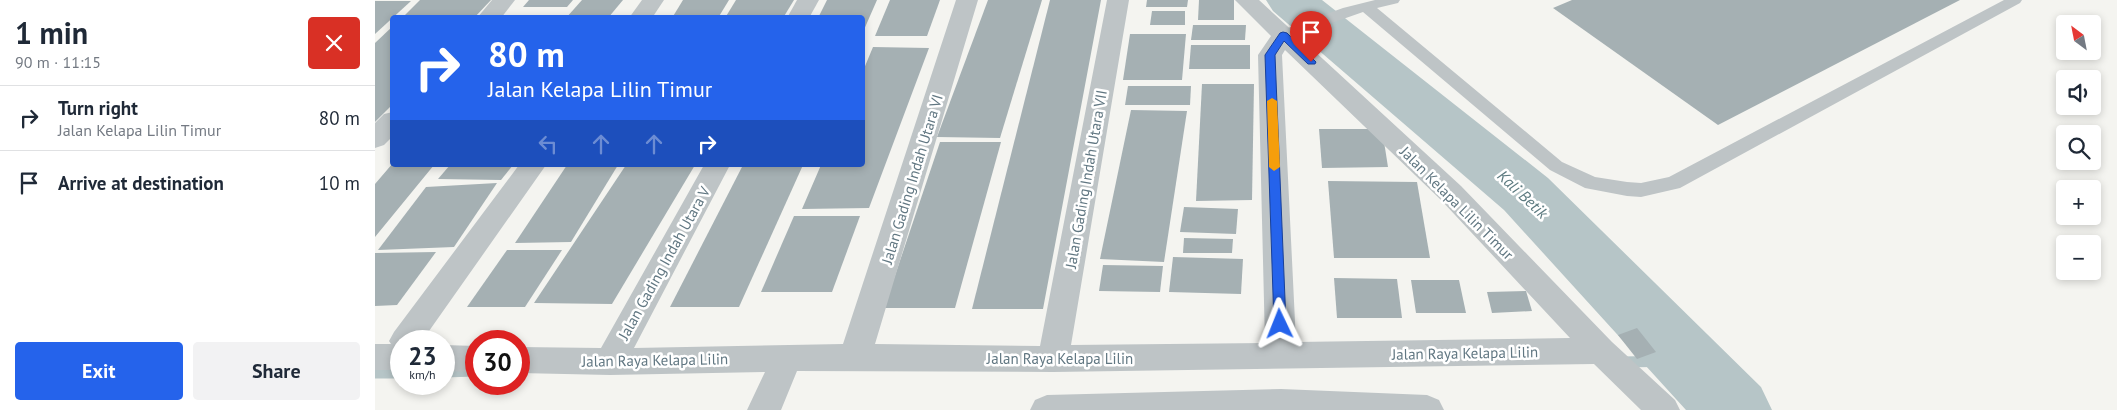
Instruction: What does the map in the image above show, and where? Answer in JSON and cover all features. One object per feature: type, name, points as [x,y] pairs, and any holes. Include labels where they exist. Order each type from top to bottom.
[{"type":"street","points":[[491,15],[504,0]]},
{"type":"street","points":[[642,15],[653,0]]},
{"type":"street","points":[[800,15],[808,0]]},
{"type":"street","name":"Jalan Gading Indah Utara VI","points":[[855,357],[967,0]]},
{"type":"street","name":"Jalan Gading Indah Utara VII","points":[[1053,359],[1118,0]]},
{"type":"street","name":"Jalan Kelapa Lilin Timur","points":[[1246,0],[1451,193],[1606,355],[1653,400]]},
{"type":"street","points":[[1279,30],[1270,55],[1281,355]]},
{"type":"street","points":[[375,139],[390,123]]},
{"type":"street","points":[[411,330],[532,167]]},
{"type":"street","name":"Jalan Gading Indah Utara V","points":[[610,362],[716,167]]},
{"type":"street","name":"Jalan Raya Kelapa Lilin","points":[[530,360],[610,362],[778,380],[855,357],[1053,359],[1281,355],[1606,355]]},
{"type":"street","points":[[1047,410],[1281,407],[1427,410]]},
{"type":"lane","points":[[1279,30],[1312,26],[1342,13],[1393,0]]},
{"type":"lane","points":[[1366,7],[1550,162],[1591,183],[1641,190],[1674,183],[2015,0]]},
{"type":"building","points":[[420,0],[491,0],[477,15],[405,15]]},
{"type":"building","points":[[529,0],[573,0],[567,7],[523,7]]},
{"type":"building","points":[[582,0],[623,0],[610,15],[569,15]]},
{"type":"building","points":[[683,0],[729,0],[720,15],[674,15]]},
{"type":"building","points":[[736,0],[794,0],[785,15],[727,15]]},
{"type":"building","points":[[827,0],[877,0],[865,27],[865,15],[820,15]]},
{"type":"building","points":[[890,0],[940,0],[927,36],[875,36]]},
{"type":"building","points":[[988,0],[1042,0],[1000,138],[937,137]]},
{"type":"building","points":[[1050,0],[1101,0],[1043,309],[972,309]]},
{"type":"building","points":[[1147,0],[1188,0],[1187,7],[1146,7]]},
{"type":"building","points":[[1199,0],[1234,0],[1234,20],[1198,20]]},
{"type":"building","points":[[1572,0],[1960,0],[1718,125],[1553,8]]},
{"type":"building","points":[[375,1],[411,1],[396,15],[390,15],[390,20],[375,34]]},
{"type":"building","points":[[1152,11],[1185,11],[1185,25],[1150,25]]},
{"type":"building","points":[[1193,25],[1246,25],[1245,40],[1191,40]]},
{"type":"building","points":[[390,29],[390,107],[375,122],[375,43]]},
{"type":"building","points":[[1130,34],[1186,34],[1182,80],[1123,80]]},
{"type":"building","points":[[1191,45],[1250,45],[1250,69],[1189,69]]},
{"type":"building","points":[[873,47],[929,48],[869,208],[802,209],[820,167],[865,167],[865,66]]},
{"type":"building","points":[[1202,84],[1254,84],[1252,200],[1196,201]]},
{"type":"building","points":[[1128,86],[1191,86],[1190,105],[1125,105]]},
{"type":"building","points":[[1131,110],[1187,111],[1164,262],[1100,259]]},
{"type":"building","points":[[1319,129],[1382,129],[1388,167],[1322,168]]},
{"type":"building","points":[[940,142],[1001,142],[955,308],[884,308]]},
{"type":"building","points":[[390,166],[432,167],[375,237],[375,184]]},
{"type":"building","points":[[448,167],[511,167],[501,180],[438,179]]},
{"type":"building","points":[[566,167],[617,167],[571,242],[515,243]]},
{"type":"building","points":[[625,167],[694,167],[612,304],[534,303]]},
{"type":"building","points":[[742,167],[802,167],[739,307],[670,307]]},
{"type":"building","points":[[1328,181],[1417,182],[1430,258],[1334,258]]},
{"type":"building","points":[[497,183],[454,247],[378,250],[426,187]]},
{"type":"building","points":[[1184,207],[1238,209],[1236,234],[1180,232]]},
{"type":"building","points":[[794,216],[860,216],[832,292],[761,292]]},
{"type":"building","points":[[1184,238],[1233,239],[1232,253],[1183,253]]},
{"type":"building","points":[[507,250],[562,250],[525,307],[467,307]]},
{"type":"building","points":[[436,252],[397,305],[375,306],[375,253]]},
{"type":"building","points":[[1173,257],[1243,259],[1241,294],[1169,292]]},
{"type":"building","points":[[1103,265],[1163,266],[1160,292],[1099,291]]},
{"type":"building","points":[[1334,278],[1397,279],[1402,318],[1337,318]]},
{"type":"building","points":[[1411,280],[1459,280],[1466,313],[1416,313]]},
{"type":"building","points":[[1526,291],[1532,311],[1492,313],[1487,292]]},
{"type":"building","points":[[1637,328],[1656,352],[1637,359],[1618,335]]},
{"type":"waterway","name":"Kali Betik","points":[[1291,0],[1526,194],[1734,410]]},
{"type":"waterway","points":[[1620,362],[1687,361]]},
{"type":"waterway","points":[[455,372],[465,371]]},
{"type":"waterway","points":[[375,373],[390,373]]},
{"type":"slow traffic","points":[[1272,101],[1274,167]]},
{"type":"route","points":[[1280,324],[1270,55],[1283,35],[1311,62]]}]
